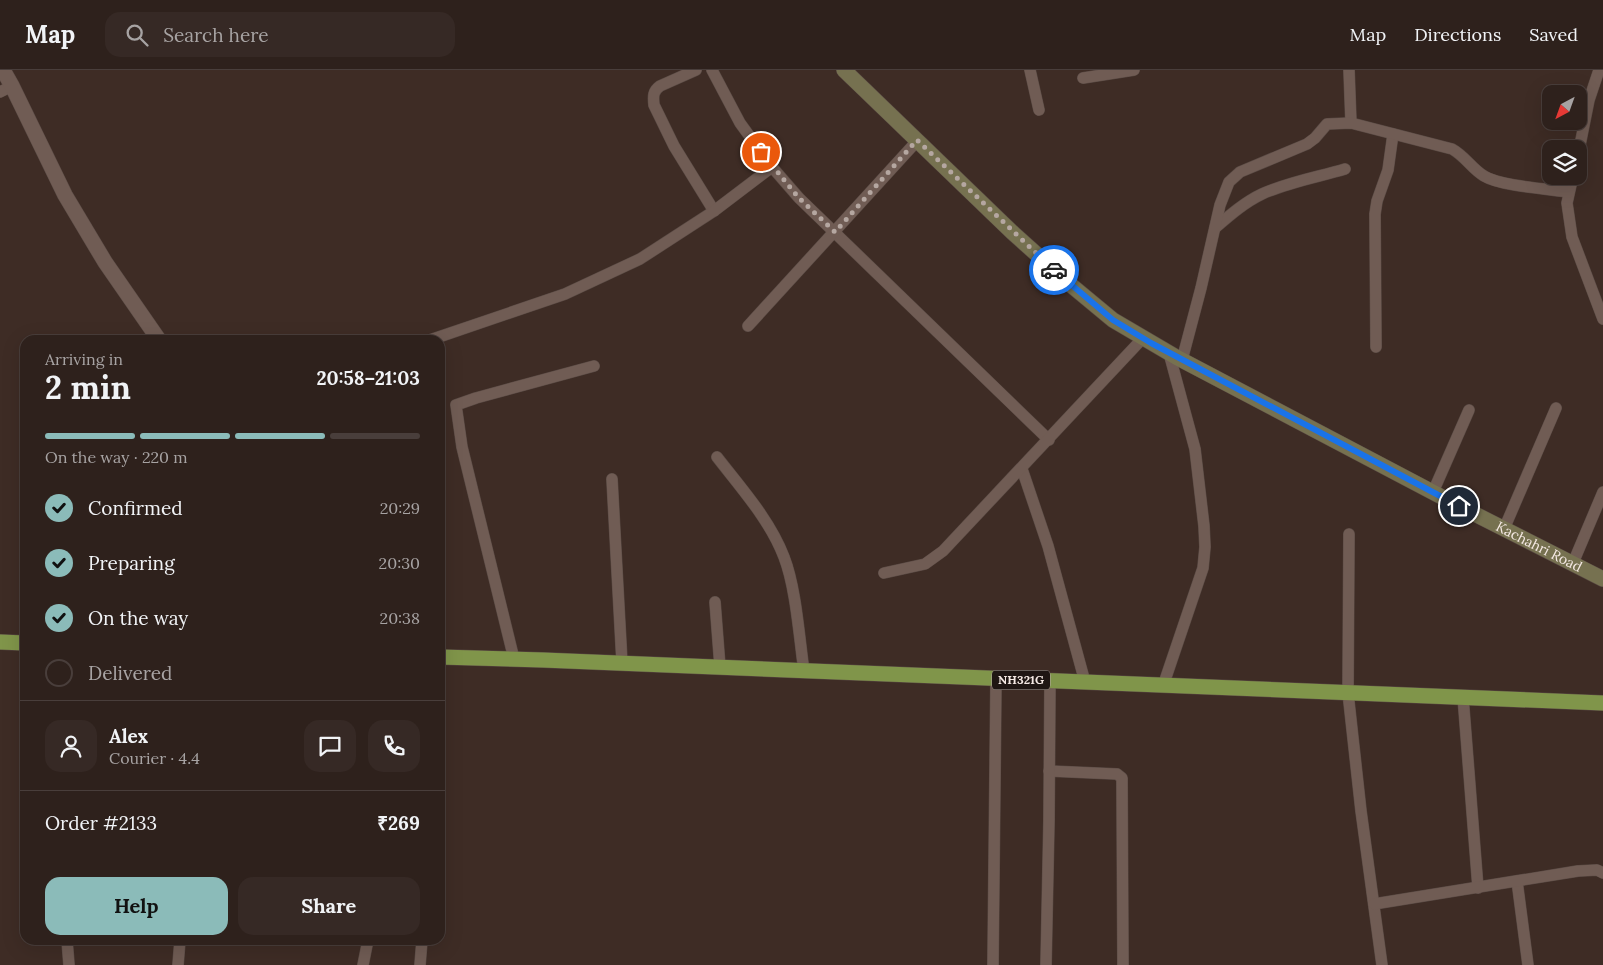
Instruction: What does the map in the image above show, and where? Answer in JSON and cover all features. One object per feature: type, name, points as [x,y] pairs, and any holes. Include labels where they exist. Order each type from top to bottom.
[{"type":"highway","points":[[0,642],[20,643]]},
{"type":"highway","name":"NH321G","points":[[445,657],[1603,703]]},
{"type":"main road","name":"Kachahri Road","points":[[844,70],[1013,233],[1113,320],[1176,357],[1603,579]]},
{"type":"street","points":[[3,70],[6,89],[64,195],[105,262],[156,335]]},
{"type":"street","points":[[696,70],[660,86],[656,89],[653,97],[674,146],[714,211]]},
{"type":"street","points":[[712,70],[740,123],[772,167],[799,198],[1049,440]]},
{"type":"street","points":[[1030,70],[1039,110]]},
{"type":"street","points":[[1083,78],[1134,70]]},
{"type":"street","points":[[1349,70],[1351,123]]},
{"type":"street","points":[[1581,140],[1589,100],[1599,70]]},
{"type":"street","points":[[1163,686],[1204,568],[1205,547],[1195,449],[1176,357],[1225,190],[1234,177],[1240,172],[1307,144],[1327,124],[1351,123],[1452,149],[1465,158],[1475,170],[1493,181],[1569,192]]},
{"type":"street","points":[[1376,348],[1375,214],[1377,201],[1388,170],[1393,134]]},
{"type":"street","points":[[748,326],[917,140]]},
{"type":"street","points":[[445,335],[565,294],[640,259],[714,211],[772,167]]},
{"type":"street","points":[[1215,228],[1232,213],[1262,194],[1294,183],[1345,170]]},
{"type":"street","points":[[1571,185],[1567,203],[1572,237],[1603,319]]},
{"type":"street","points":[[884,573],[925,564],[934,559],[1022,469],[1143,338]]},
{"type":"street","points":[[514,659],[462,447],[456,405],[594,366]]},
{"type":"street","points":[[1504,529],[1556,408]]},
{"type":"street","points":[[1433,492],[1469,410]]},
{"type":"street","points":[[717,457],[766,523],[784,558],[794,602],[804,671]]},
{"type":"street","points":[[1022,469],[1048,546],[1084,682]]},
{"type":"street","points":[[612,479],[622,663]]},
{"type":"street","points":[[1573,563],[1603,492]]},
{"type":"street","points":[[1349,534],[1348,693],[1382,965]]},
{"type":"street","points":[[715,602],[720,667]]},
{"type":"street","points":[[993,965],[996,679]]},
{"type":"street","points":[[1046,965],[1050,681]]},
{"type":"street","points":[[1463,697],[1478,888]]},
{"type":"street","points":[[1049,771],[1117,774],[1122,778],[1123,965]]},
{"type":"street","points":[[1374,904],[1578,871],[1597,870],[1603,873]]},
{"type":"street","points":[[1517,882],[1528,965]]},
{"type":"street","points":[[68,945],[69,965]]},
{"type":"street","points":[[178,965],[180,945]]},
{"type":"street","points":[[363,965],[367,945]]},
{"type":"street","points":[[420,965],[422,945]]},
{"type":"way so far","points":[[761,152],[799,198],[835,232],[917,140],[1054,270]]},
{"type":"route","points":[[1054,270],[1113,320],[1151,343],[1459,506]]}]
